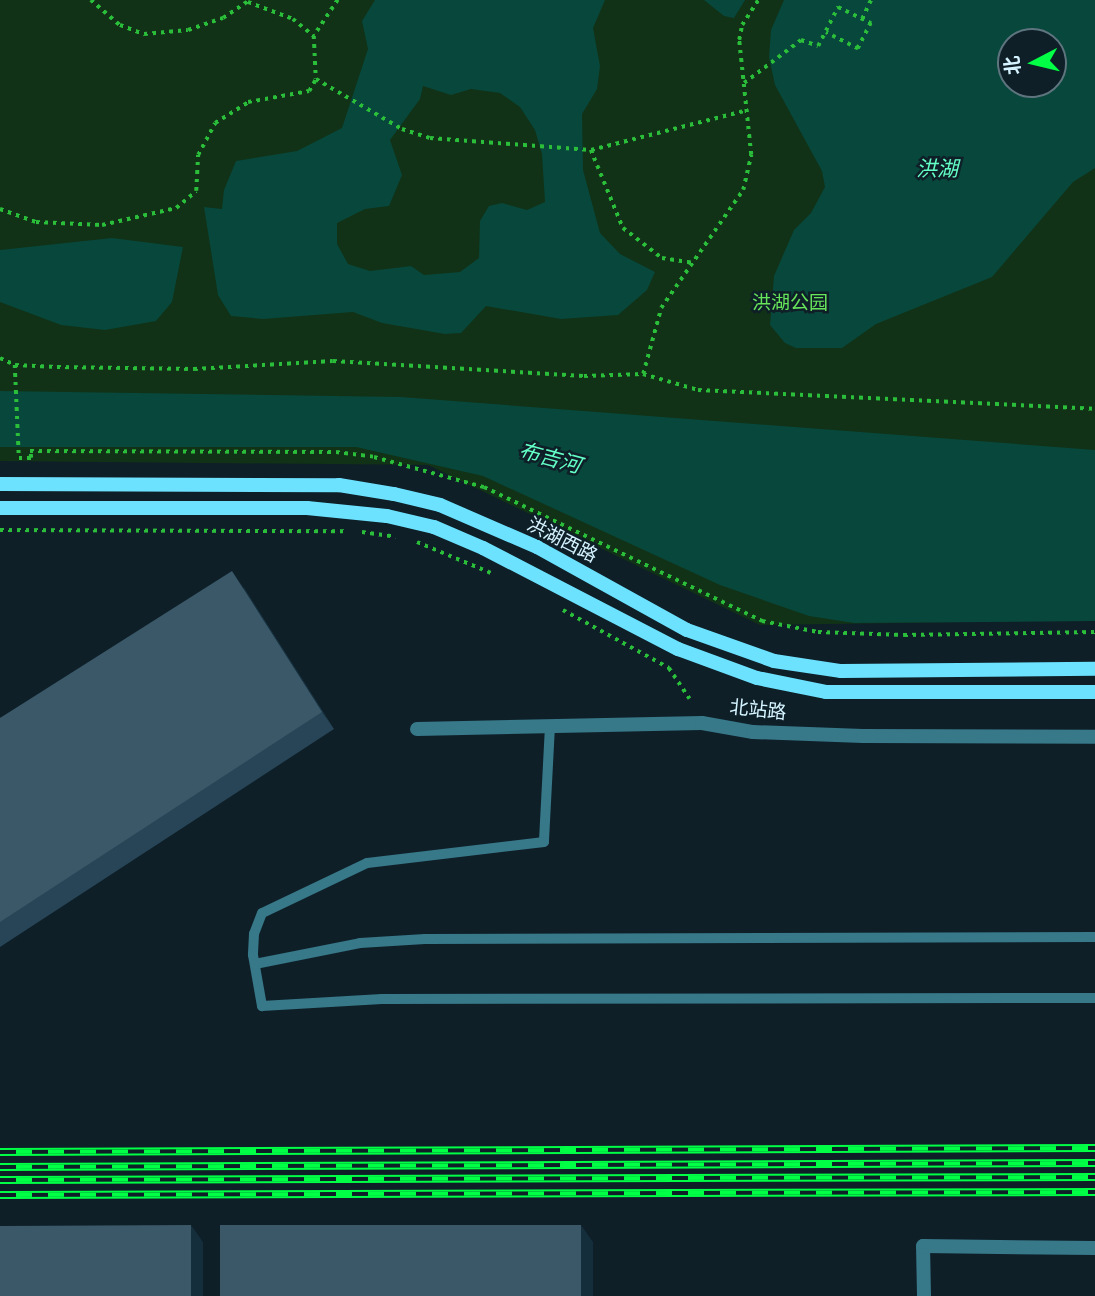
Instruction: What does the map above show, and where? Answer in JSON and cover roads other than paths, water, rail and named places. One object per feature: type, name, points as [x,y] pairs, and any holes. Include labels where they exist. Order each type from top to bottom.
[{"type":"main road","name":"洪湖西路","points":[[0,484],[339,485],[394,494],[440,505],[537,547],[687,630],[774,661],[841,671],[1095,669]]},
{"type":"main road","points":[[0,508],[307,508],[387,516],[434,527],[483,548],[678,649],[757,678],[826,692],[1095,692]]},
{"type":"street","name":"北站路","points":[[416,729],[702,723],[753,732],[863,736],[1095,737]]},
{"type":"street","points":[[924,1296],[923,1246],[1095,1248]]},
{"type":"lane","points":[[550,726],[544,842],[367,863],[262,913],[254,934],[255,964],[262,1006],[382,999],[1095,998]]},
{"type":"lane","points":[[255,964],[360,943],[425,939],[1095,937]]},
{"type":"water","points":[[375,0],[605,0],[593,28],[600,66],[597,89],[582,114],[583,170],[600,233],[620,254],[655,272],[647,290],[618,315],[561,319],[486,306],[461,333],[445,334],[382,323],[353,312],[263,319],[231,316],[218,295],[204,207],[222,209],[224,190],[236,161],[297,151],[342,128],[368,49],[362,21]],"holes":[[[423,86],[451,95],[471,89],[500,93],[520,107],[535,130],[542,154],[545,202],[527,210],[502,203],[489,206],[480,221],[479,258],[460,272],[424,275],[411,266],[370,271],[348,264],[337,244],[337,223],[365,209],[389,206],[402,175],[390,140],[420,99]]]},
{"type":"water","points":[[704,0],[745,0],[734,18],[724,16]]},
{"type":"water","name":"洪湖","points":[[784,0],[1095,0],[1095,168],[1073,182],[992,277],[876,324],[842,348],[796,348],[785,343],[770,325],[774,276],[794,230],[811,213],[825,187],[822,171],[775,85],[769,57],[771,30]]},
{"type":"water","points":[[112,238],[183,247],[172,302],[156,321],[105,330],[61,325],[0,302],[0,250]]},
{"type":"water","name":"布吉河","points":[[0,391],[401,397],[1095,450],[1095,621],[854,623],[809,616],[720,585],[483,476],[356,447],[0,447]]},
{"type":"railway","points":[[0,1152],[1095,1148]]},
{"type":"railway","points":[[0,1167],[1095,1163]]},
{"type":"railway","points":[[0,1180],[1095,1177]]},
{"type":"railway","points":[[0,1195],[1095,1192]]},
{"type":"park label","name":"洪湖公园","points":[[790,303]]}]
